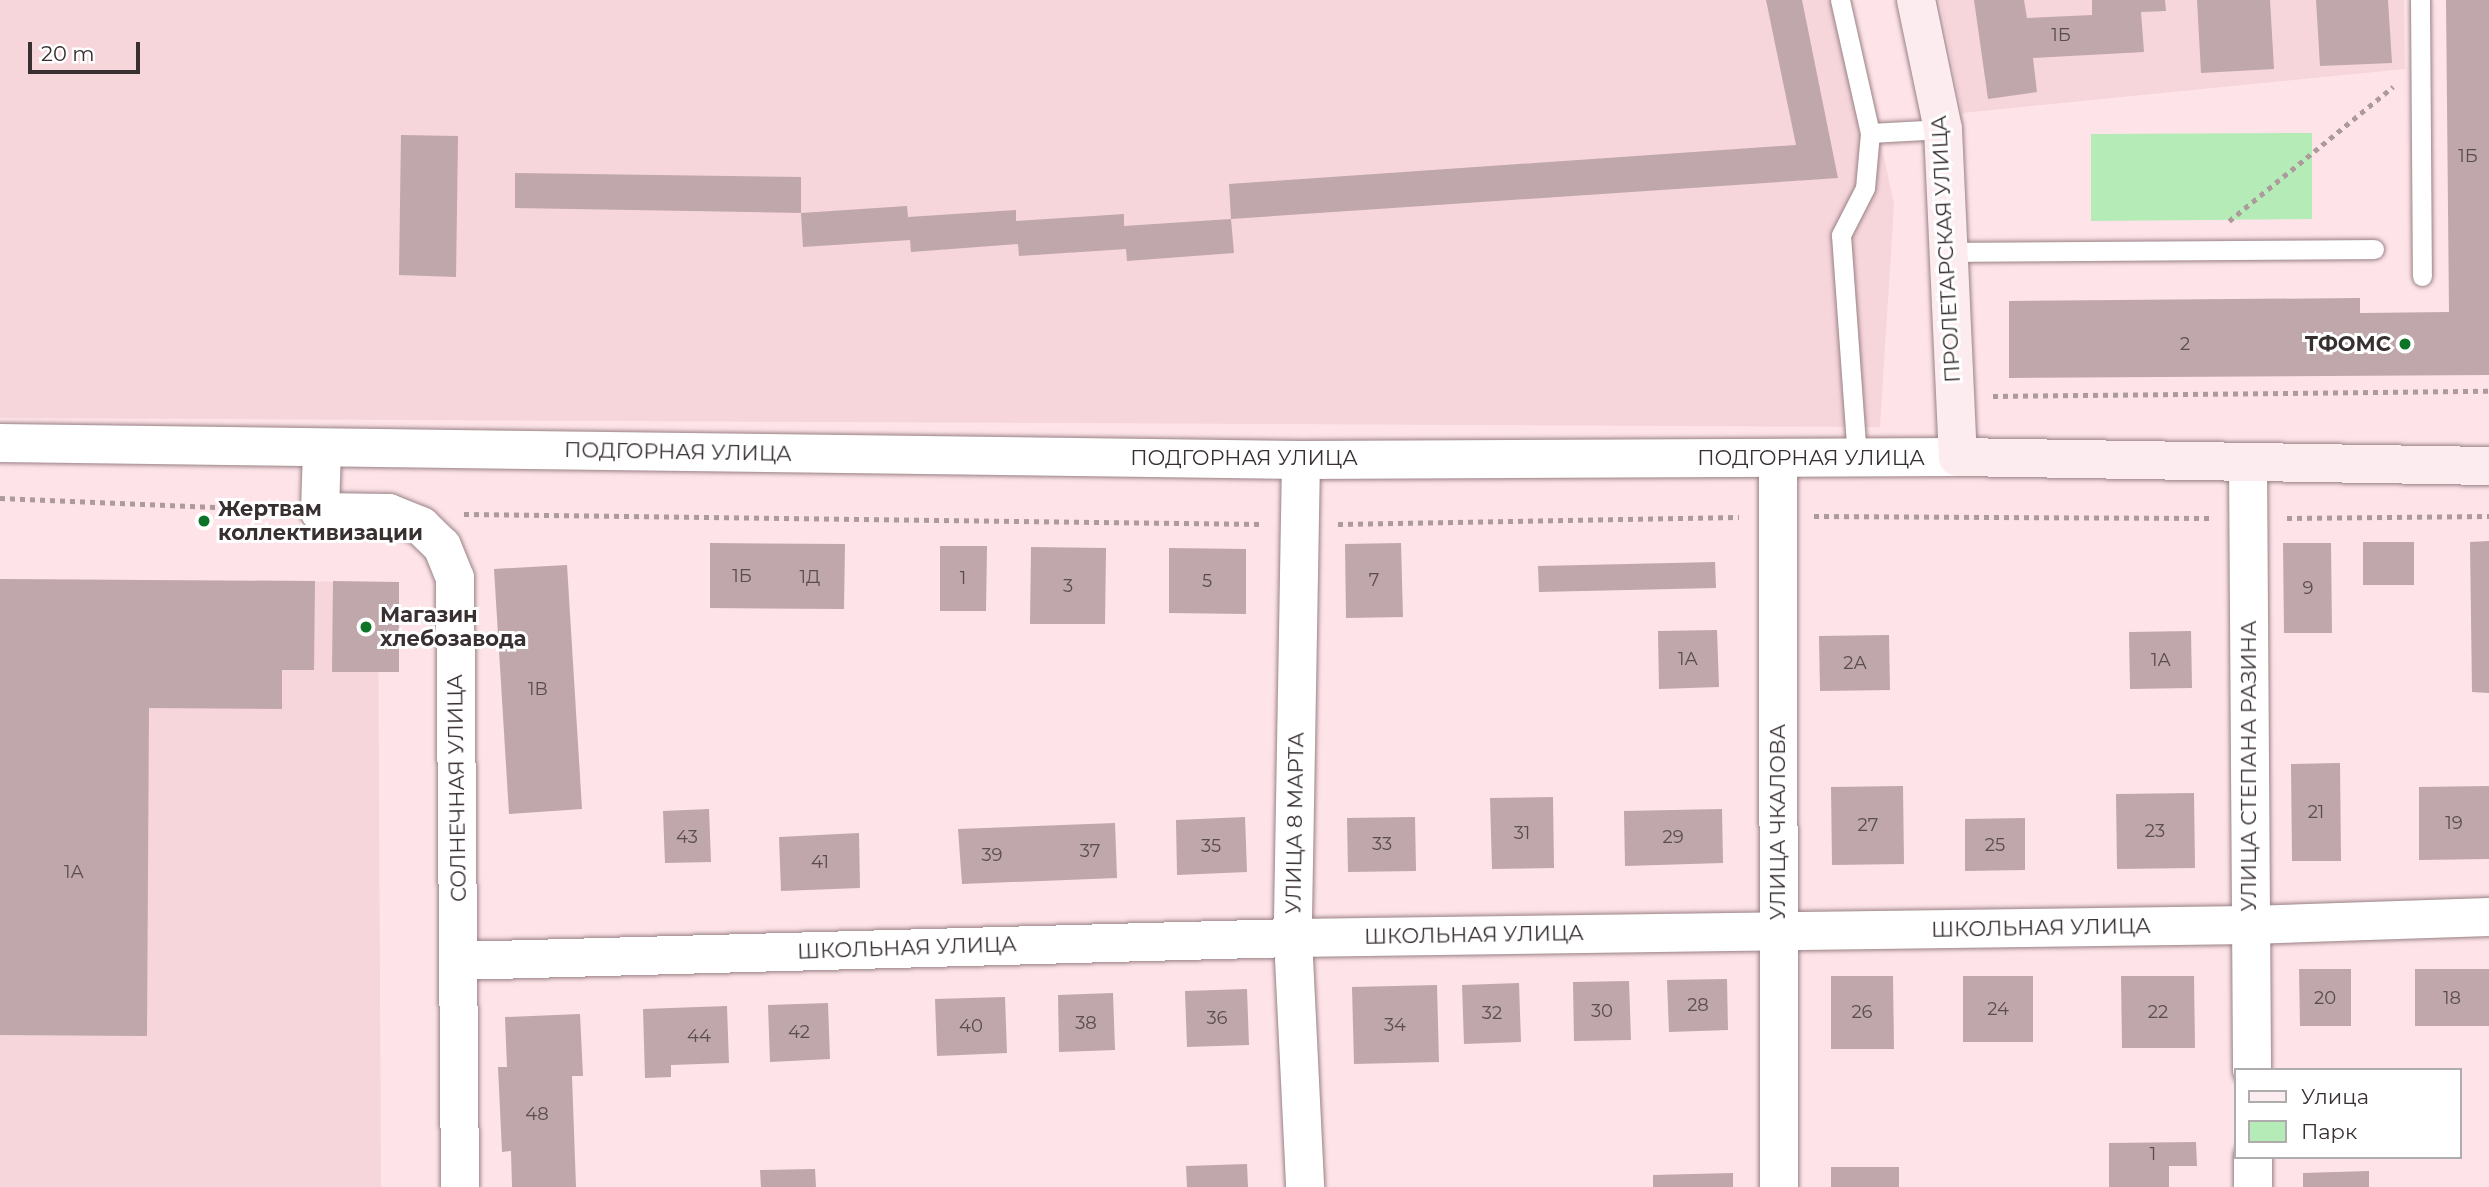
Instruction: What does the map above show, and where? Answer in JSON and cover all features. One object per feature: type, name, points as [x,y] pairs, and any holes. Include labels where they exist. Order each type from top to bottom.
[{"type":"street","name":"ПРОЛЕТАРСКАЯ УЛИЦА","points":[[1916,0],[1942,129],[1958,457]]},
{"type":"street","name":"ПОДГОРНАЯ УЛИЦА","points":[[0,443],[1301,460],[1958,457],[2489,466]]},
{"type":"street","points":[[320,512],[322,448]]},
{"type":"street","name":"УЛИЦА ЧКАЛОВА","points":[[1778,458],[1779,1187]]},
{"type":"street","name":"УЛИЦА 8 МАРТА","points":[[1301,460],[1293,937],[1304,1187]]},
{"type":"street","name":"УЛИЦА СТЕПАНА РАЗИНА","points":[[2248,462],[2252,1068]]},
{"type":"street","name":"СОЛНЕЧНАЯ УЛИЦА","points":[[320,512],[388,513],[421,526],[443,546],[454,578],[460,1187]]},
{"type":"street","name":"ШКОЛЬНАЯ УЛИЦА","points":[[458,961],[1293,937],[2250,925],[2489,917]]},
{"type":"street","points":[[2253,1159],[2253,1187]]},
{"type":"lane","points":[[1840,0],[1870,133],[1865,188],[1841,235],[1857,458]]},
{"type":"lane","points":[[2420,0],[2422,276]]},
{"type":"lane","points":[[1870,133],[1942,129]]},
{"type":"lane","points":[[1949,252],[2374,249]]},
{"type":"path","points":[[2194,251],[2420,64]]},
{"type":"path","points":[[1955,397],[2489,391]]},
{"type":"path","points":[[0,498],[320,512]]},
{"type":"path","points":[[458,514],[1300,525],[1778,516],[2489,516]]},
{"type":"shaded area","points":[[0,0],[1850,0],[1894,204],[1880,427],[0,418]]},
{"type":"shaded area","points":[[1940,0],[2404,0],[2405,69],[1962,113]]},
{"type":"shaded area","points":[[0,579],[378,582],[381,1187],[0,1187]]},
{"type":"green space","points":[[2312,133],[2312,219],[2091,221],[2091,134]]},
{"type":"building","points":[[1766,0],[1802,0],[1838,178],[1231,219],[1229,184],[1796,145]]},
{"type":"building","points":[[1974,0],[2024,0],[2027,18],[2092,15],[2092,0],[2165,0],[2166,11],[2141,12],[2144,52],[2033,58],[2037,92],[1988,99]]},
{"type":"building","points":[[2197,0],[2270,0],[2274,69],[2201,73]]},
{"type":"building","points":[[2316,0],[2388,0],[2392,63],[2320,66]]},
{"type":"building","points":[[2446,0],[2489,0],[2489,375],[2009,378],[2009,301],[2360,298],[2360,313],[2449,312]]},
{"type":"building","points":[[401,135],[458,136],[456,277],[399,275]]},
{"type":"building","points":[[515,173],[801,177],[801,213],[515,208]]},
{"type":"building","points":[[907,206],[908,217],[1016,210],[1016,221],[1124,214],[1124,226],[1231,219],[1234,253],[1127,261],[1126,249],[1019,256],[1018,244],[911,252],[910,240],[803,247],[801,213]]},
{"type":"building","points":[[2489,541],[2489,693],[2472,692],[2470,542]]},
{"type":"building","points":[[2363,542],[2414,542],[2414,585],[2363,585]]},
{"type":"building","points":[[710,543],[845,544],[844,609],[710,608]]},
{"type":"building","points":[[1401,543],[1403,617],[1346,618],[1345,544]]},
{"type":"building","points":[[2283,543],[2331,543],[2332,633],[2284,633]]},
{"type":"building","points":[[940,546],[987,546],[986,611],[940,611]]},
{"type":"building","points":[[1031,547],[1106,548],[1105,624],[1030,624]]},
{"type":"building","points":[[1169,548],[1246,549],[1246,614],[1169,613]]},
{"type":"building","points":[[1715,562],[1716,588],[1539,592],[1538,566]]},
{"type":"building","points":[[567,565],[582,809],[509,814],[494,569]]},
{"type":"building","points":[[0,579],[315,581],[314,670],[282,670],[282,709],[149,708],[147,1036],[0,1035]]},
{"type":"building","name":"Магазин хлебозавода","points":[[333,581],[399,582],[399,672],[332,672]]},
{"type":"building","points":[[1717,630],[1719,687],[1659,689],[1658,631]]},
{"type":"building","points":[[2191,631],[2192,688],[2130,689],[2129,632]]},
{"type":"building","points":[[1889,635],[1890,690],[1820,691],[1819,636]]},
{"type":"building","points":[[2340,763],[2341,861],[2292,861],[2291,764]]},
{"type":"building","points":[[1903,786],[1904,864],[1832,865],[1831,787]]},
{"type":"building","points":[[2489,786],[2489,859],[2419,860],[2419,787]]},
{"type":"building","points":[[2194,793],[2195,868],[2117,869],[2116,794]]},
{"type":"building","points":[[1553,797],[1554,868],[1492,869],[1490,798]]},
{"type":"building","points":[[709,809],[711,862],[665,863],[663,811]]},
{"type":"building","points":[[1722,809],[1723,863],[1625,866],[1624,811]]},
{"type":"building","points":[[1245,817],[1247,872],[1177,875],[1176,820]]},
{"type":"building","points":[[1415,817],[1416,871],[1348,872],[1347,818]]},
{"type":"building","points":[[2025,818],[2025,870],[1965,871],[1965,819]]},
{"type":"building","points":[[1115,823],[1117,878],[962,884],[958,829]]},
{"type":"building","points":[[859,833],[860,888],[781,891],[779,837]]},
{"type":"building","points":[[2299,969],[2351,969],[2351,1026],[2300,1026]]},
{"type":"building","points":[[2415,969],[2489,969],[2489,1026],[2415,1026]]},
{"type":"building","points":[[1831,976],[1893,976],[1894,1049],[1831,1049]]},
{"type":"building","points":[[1963,976],[2033,976],[2033,1042],[1963,1042]]},
{"type":"building","points":[[2121,976],[2194,976],[2195,1048],[2122,1048]]},
{"type":"building","points":[[1727,979],[1728,1030],[1669,1032],[1667,980]]},
{"type":"building","points":[[1629,981],[1631,1040],[1574,1041],[1573,982]]},
{"type":"building","points":[[1519,983],[1521,1042],[1464,1044],[1462,985]]},
{"type":"building","points":[[1437,985],[1439,1062],[1354,1064],[1352,987]]},
{"type":"building","points":[[1247,989],[1249,1045],[1187,1047],[1185,991]]},
{"type":"building","points":[[1113,993],[1115,1050],[1059,1052],[1058,995]]},
{"type":"building","points":[[1005,997],[1007,1053],[937,1056],[935,999]]},
{"type":"building","points":[[828,1003],[830,1059],[770,1062],[768,1005]]},
{"type":"building","points":[[727,1006],[729,1063],[671,1065],[671,1077],[645,1078],[643,1009]]},
{"type":"building","points":[[580,1014],[583,1076],[572,1076],[576,1187],[512,1187],[511,1151],[502,1152],[498,1067],[507,1067],[505,1017]]},
{"type":"building","points":[[2196,1142],[2197,1166],[2169,1166],[2169,1187],[2109,1187],[2109,1143]]},
{"type":"building","points":[[1247,1164],[1248,1187],[1187,1187],[1186,1166]]},
{"type":"building","points":[[1831,1167],[1899,1167],[1899,1187],[1831,1187]]},
{"type":"building","points":[[815,1169],[816,1187],[761,1187],[760,1170]]},
{"type":"building","points":[[2369,1171],[2369,1187],[2303,1187],[2303,1173]]},
{"type":"building","points":[[1733,1173],[1733,1187],[1653,1187],[1653,1175]]},
{"type":"place","name":"ТФОМС","points":[[2405,344]]},
{"type":"place","name":"Жертвам коллективизации","points":[[204,521]]},
{"type":"place","name":"Магазин хлебозавода","points":[[366,627]]}]
